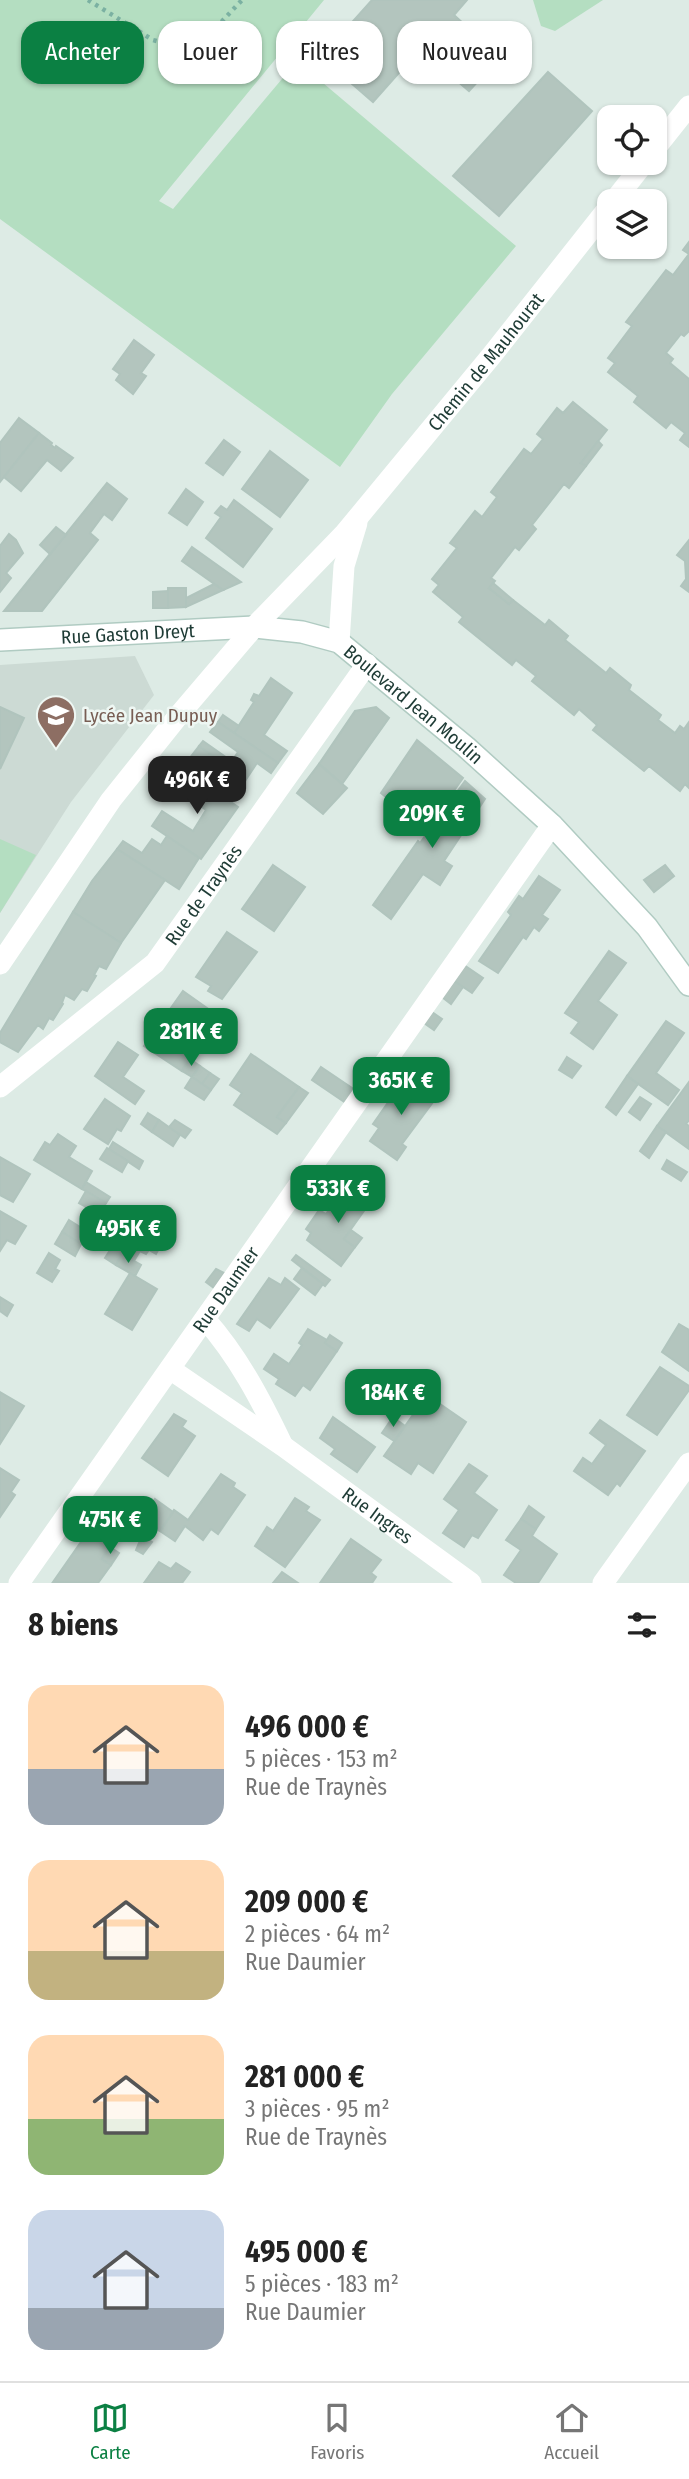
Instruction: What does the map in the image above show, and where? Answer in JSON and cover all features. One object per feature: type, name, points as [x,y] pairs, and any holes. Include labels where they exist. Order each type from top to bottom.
[{"type":"street","points":[[667,134],[689,106]]},
{"type":"street","points":[[623,189],[635,175]]},
{"type":"street","name":"Chemin de Mauhourat","points":[[0,964],[111,800],[254,627],[345,533],[597,222]]},
{"type":"street","name":"Chemin de Mauhourat","points":[[339,642],[344,565],[360,515]]},
{"type":"street","name":"Rue Gaston Dreyt","points":[[0,640],[254,627]]},
{"type":"street","name":"Boulevard Jean Moulin","points":[[254,627],[302,632],[339,642],[367,664],[466,747],[552,825],[648,927],[689,985]]},
{"type":"street","name":"Rue de Traynès","points":[[0,1087],[155,963],[367,664]]},
{"type":"street","name":"Rue Daumier","points":[[19,1583],[552,825]]},
{"type":"street","name":"Rue Ingres","points":[[205,1319],[224,1340],[283,1446]]},
{"type":"street","name":"Rue Ingres","points":[[170,1369],[283,1446],[471,1583]]},
{"type":"street","points":[[603,1583],[689,1463]]},
{"type":"path","points":[[88,0],[153,40],[176,46],[209,34],[242,0]]},
{"type":"shaded area","name":"Lycée Jean Dupuy","points":[[135,656],[154,695],[71,802],[0,913],[0,665]]},
{"type":"green space","points":[[0,0],[324,0],[307,21],[276,21],[276,58],[262,76],[262,21],[158,21],[158,84],[255,84],[159,201],[173,209],[278,84],[324,84],[516,246],[392,394],[340,467],[0,219]]},
{"type":"green space","points":[[533,0],[603,0],[555,31],[541,26]]},
{"type":"green space","points":[[0,839],[36,855],[0,913]]},
{"type":"building","points":[[372,0],[467,0],[454,15],[461,21],[397,21],[397,75],[373,102],[352,84],[383,84],[383,21],[353,21]]},
{"type":"building","points":[[548,72],[592,111],[499,216],[453,176]]},
{"type":"building","points":[[461,84],[475,84],[469,91]]},
{"type":"building","points":[[689,242],[689,254],[683,250]]},
{"type":"building","points":[[689,254],[689,331],[684,336],[681,334],[666,353],[673,359],[670,363],[689,379],[689,447],[680,440],[685,433],[671,422],[666,428],[634,402],[638,396],[608,372],[615,363],[608,358],[632,326],[626,322],[666,270],[673,275]]},
{"type":"building","points":[[134,340],[154,355],[141,373],[146,376],[133,394],[116,380],[120,374],[113,369]]},
{"type":"building","points":[[573,402],[607,430],[581,463],[586,466],[569,488],[564,484],[532,525],[536,529],[519,550],[515,547],[491,578],[495,581],[489,588],[509,604],[513,600],[545,625],[549,620],[568,636],[565,640],[606,673],[610,668],[631,685],[629,690],[661,715],[658,720],[675,733],[680,726],[684,729],[689,722],[689,788],[685,784],[680,791],[649,766],[644,771],[593,730],[597,725],[579,709],[574,715],[532,681],[536,676],[516,660],[512,665],[459,622],[463,617],[433,592],[439,585],[432,579],[457,548],[450,543],[475,511],[482,517],[497,497],[491,492],[524,449],[531,454],[543,439],[537,434],[557,408],[563,413]]},
{"type":"building","points":[[19,418],[39,433],[0,482],[0,443]]},
{"type":"building","points":[[39,433],[55,448],[56,446],[73,458],[61,471],[47,460],[21,491],[4,477]]},
{"type":"building","points":[[224,440],[240,452],[223,475],[206,463]]},
{"type":"building","points":[[598,441],[602,445],[586,466],[581,463]]},
{"type":"building","points":[[270,451],[308,480],[280,517],[242,489]]},
{"type":"building","points":[[107,483],[127,499],[112,520],[104,514],[90,533],[98,540],[42,611],[4,611]]},
{"type":"building","points":[[186,489],[203,502],[187,525],[169,513]]},
{"type":"building","points":[[234,500],[272,529],[243,567],[206,538],[221,517],[215,513],[221,506],[227,510]]},
{"type":"building","points":[[56,527],[66,535],[50,554],[40,545]]},
{"type":"building","points":[[9,534],[23,553],[6,573],[11,578],[0,592],[0,546]]},
{"type":"building","points":[[689,540],[689,592],[681,586],[686,579],[685,561],[677,555]]},
{"type":"building","points":[[192,547],[241,582],[223,590],[182,561]]},
{"type":"building","points":[[493,583],[513,600],[509,604],[489,588]]},
{"type":"building","points":[[214,584],[223,590],[186,607],[186,598]]},
{"type":"building","points":[[168,588],[186,588],[186,607],[168,608]]},
{"type":"building","points":[[168,591],[168,608],[153,608],[153,592]]},
{"type":"building","points":[[271,678],[292,693],[264,735],[287,751],[278,763],[234,733],[254,702],[251,700],[254,694],[259,696]]},
{"type":"building","points":[[0,707],[24,718],[0,769]]},
{"type":"building","points":[[376,707],[389,718],[342,784],[319,764],[355,711]]},
{"type":"building","points":[[223,715],[239,726],[234,733],[218,722]]},
{"type":"building","points":[[218,722],[278,763],[271,773],[257,763],[231,802],[182,768],[199,746],[223,763],[227,758],[232,761],[238,752],[210,732]]},
{"type":"building","points":[[417,740],[463,778],[426,830],[381,793]]},
{"type":"building","points":[[203,741],[227,758],[223,763],[199,746]]},
{"type":"building","points":[[319,764],[347,788],[323,814],[297,793]]},
{"type":"building","points":[[182,768],[238,807],[201,859],[152,826],[162,811],[193,831],[206,810],[169,783]]},
{"type":"building","points":[[465,781],[485,799],[444,861],[452,866],[440,885],[423,874],[391,919],[373,905]]},
{"type":"building","points":[[167,836],[199,858],[179,889],[117,849],[123,841],[142,853],[152,839],[161,845]]},
{"type":"building","points":[[117,849],[165,880],[121,943],[73,912],[92,881]]},
{"type":"building","points":[[273,865],[305,887],[274,931],[242,909]]},
{"type":"building","points":[[665,865],[674,876],[654,892],[644,880]]},
{"type":"building","points":[[539,876],[560,890],[542,915],[548,919],[539,931],[534,927],[526,939],[523,937],[498,973],[479,961],[511,915],[508,912],[519,896],[523,899]]},
{"type":"building","points":[[73,912],[121,943],[106,969],[99,966],[87,991],[82,989],[74,1000],[65,995],[53,1020],[49,1018],[43,1029],[38,1025],[18,1052],[0,1042],[0,1033]]},
{"type":"building","points":[[227,932],[257,952],[222,999],[208,991],[211,986],[196,977]]},
{"type":"building","points":[[609,951],[626,963],[598,1001],[617,1015],[593,1049],[571,1033],[579,1022],[565,1013]]},
{"type":"building","points":[[464,965],[483,978],[472,993],[454,981]]},
{"type":"building","points":[[454,981],[463,987],[451,1004],[442,997]]},
{"type":"building","points":[[183,991],[214,1013],[202,1031],[188,1022],[176,1041],[156,1029]]},
{"type":"building","points":[[432,1012],[442,1019],[434,1030],[424,1023]]},
{"type":"building","points":[[666,1021],[684,1033],[656,1073],[679,1090],[668,1105],[627,1076]]},
{"type":"building","points":[[156,1029],[194,1053],[182,1071],[144,1046]]},
{"type":"building","points":[[118,1042],[138,1055],[123,1077],[144,1091],[135,1104],[95,1076]]},
{"type":"building","points":[[251,1054],[299,1087],[277,1117],[286,1123],[277,1134],[234,1105],[242,1093],[230,1085]]},
{"type":"building","points":[[567,1057],[581,1066],[572,1078],[559,1070]]},
{"type":"building","points":[[190,1059],[200,1066],[192,1077],[182,1071]]},
{"type":"building","points":[[200,1066],[210,1073],[202,1084],[192,1077]]},
{"type":"building","points":[[321,1067],[355,1090],[346,1103],[312,1080]]},
{"type":"building","points":[[210,1073],[219,1079],[211,1090],[202,1084]]},
{"type":"building","points":[[627,1076],[638,1084],[616,1115],[606,1107]]},
{"type":"building","points":[[192,1077],[211,1090],[204,1100],[185,1088]]},
{"type":"building","points":[[406,1077],[436,1098],[402,1144],[406,1147],[397,1160],[370,1141],[379,1128],[373,1124]]},
{"type":"building","points":[[689,1082],[689,1120],[686,1124],[689,1126],[689,1149],[657,1126]]},
{"type":"building","points":[[299,1087],[308,1093],[286,1123],[277,1117]]},
{"type":"building","points":[[640,1097],[651,1104],[640,1120],[629,1112]]},
{"type":"building","points":[[105,1099],[130,1116],[121,1131],[117,1129],[108,1144],[84,1129]]},
{"type":"building","points":[[148,1113],[159,1120],[152,1132],[141,1124]]},
{"type":"building","points":[[159,1120],[180,1135],[173,1146],[152,1132]]},
{"type":"building","points":[[175,1120],[191,1130],[185,1138],[169,1127]]},
{"type":"building","points":[[657,1126],[666,1132],[649,1158],[640,1151]]},
{"type":"building","points":[[58,1134],[76,1146],[69,1157],[92,1171],[82,1189],[34,1160],[45,1142],[50,1145]]},
{"type":"building","points":[[113,1142],[143,1161],[139,1169],[109,1149]]},
{"type":"building","points":[[107,1148],[128,1161],[122,1172],[100,1159]]},
{"type":"building","points":[[0,1157],[30,1174],[13,1202],[0,1195]]},
{"type":"building","points":[[667,1160],[687,1172],[681,1181],[662,1169]]},
{"type":"building","points":[[86,1182],[110,1197],[106,1203],[82,1189]]},
{"type":"building","points":[[348,1184],[371,1201],[344,1239],[355,1247],[341,1266],[307,1240],[311,1233],[306,1229],[319,1210],[326,1214]]},
{"type":"building","points":[[86,1191],[106,1203],[99,1214],[79,1203]]},
{"type":"building","points":[[0,1211],[26,1226],[15,1244],[7,1240],[0,1251]]},
{"type":"building","points":[[126,1215],[165,1238],[156,1254],[149,1250],[146,1254],[140,1251],[134,1261],[122,1254],[116,1265],[105,1258],[112,1247],[101,1240],[111,1222],[120,1227]]},
{"type":"building","points":[[69,1220],[88,1232],[81,1244],[62,1232]]},
{"type":"building","points":[[351,1230],[362,1238],[355,1247],[344,1239]]},
{"type":"building","points":[[62,1232],[81,1244],[75,1256],[55,1244]]},
{"type":"building","points":[[49,1253],[60,1260],[55,1269],[59,1271],[52,1282],[37,1273]]},
{"type":"building","points":[[122,1254],[141,1265],[135,1276],[116,1265]]},
{"type":"building","points":[[296,1255],[330,1280],[325,1286],[292,1260]]},
{"type":"building","points":[[302,1268],[323,1284],[315,1295],[294,1279]]},
{"type":"building","points":[[216,1269],[224,1273],[214,1288],[206,1282]]},
{"type":"building","points":[[130,1273],[157,1289],[132,1330],[105,1314]]},
{"type":"building","points":[[269,1278],[281,1285],[285,1278],[299,1289],[270,1328],[257,1319],[249,1331],[237,1324]]},
{"type":"building","points":[[0,1297],[13,1305],[7,1316],[0,1311]]},
{"type":"building","points":[[679,1324],[689,1330],[689,1371],[662,1352]]},
{"type":"building","points":[[308,1329],[327,1340],[325,1343],[337,1351],[310,1390],[303,1385],[295,1396],[276,1384],[279,1379],[264,1369],[274,1354],[289,1364],[302,1345],[299,1343]]},
{"type":"building","points":[[330,1335],[342,1343],[337,1351],[325,1343]]},
{"type":"building","points":[[660,1367],[689,1386],[689,1390],[657,1435],[627,1415]]},
{"type":"building","points":[[0,1392],[24,1406],[0,1444]]},
{"type":"building","points":[[427,1395],[466,1422],[433,1473],[418,1463],[411,1474],[384,1456]]},
{"type":"building","points":[[174,1414],[186,1421],[182,1427],[195,1436],[168,1476],[142,1458]]},
{"type":"building","points":[[333,1417],[375,1447],[357,1472],[331,1454],[335,1449],[320,1438]]},
{"type":"building","points":[[393,1417],[405,1426],[394,1441],[382,1433]]},
{"type":"building","points":[[600,1420],[645,1451],[620,1486],[617,1483],[608,1495],[574,1471],[583,1458],[592,1464],[606,1445],[590,1433]]},
{"type":"building","points":[[469,1464],[487,1476],[474,1493],[497,1510],[478,1538],[472,1535],[464,1547],[443,1533],[459,1510],[444,1499]]},
{"type":"building","points":[[0,1468],[19,1480],[11,1492],[15,1495],[0,1517]]},
{"type":"building","points":[[221,1474],[235,1483],[233,1487],[245,1495],[218,1534],[211,1529],[203,1540],[185,1526],[175,1541],[160,1531],[174,1510],[188,1520]]},
{"type":"building","points":[[295,1498],[309,1507],[306,1511],[320,1520],[285,1567],[255,1546],[267,1527],[273,1531]]},
{"type":"building","points":[[155,1499],[173,1512],[160,1531],[141,1518]]},
{"type":"building","points":[[529,1506],[544,1517],[536,1529],[521,1519]]},
{"type":"building","points":[[521,1519],[536,1529],[532,1536],[557,1554],[538,1583],[516,1583],[504,1575],[521,1550],[506,1540]]},
{"type":"building","points":[[98,1524],[110,1531],[103,1542],[91,1533]]},
{"type":"building","points":[[88,1532],[110,1547],[102,1559],[111,1565],[98,1583],[53,1582]]},
{"type":"building","points":[[142,1536],[152,1542],[143,1554],[136,1550]]},
{"type":"building","points":[[351,1539],[381,1560],[371,1573],[376,1577],[372,1583],[320,1583]]},
{"type":"building","points":[[110,1547],[119,1553],[111,1565],[102,1559]]},
{"type":"building","points":[[159,1562],[171,1569],[176,1563],[190,1572],[182,1583],[144,1583]]},
{"type":"building","points":[[282,1572],[298,1583],[273,1583]]},
{"type":"place","name":"Lycée Jean Dupuy","points":[[56,749]]}]
